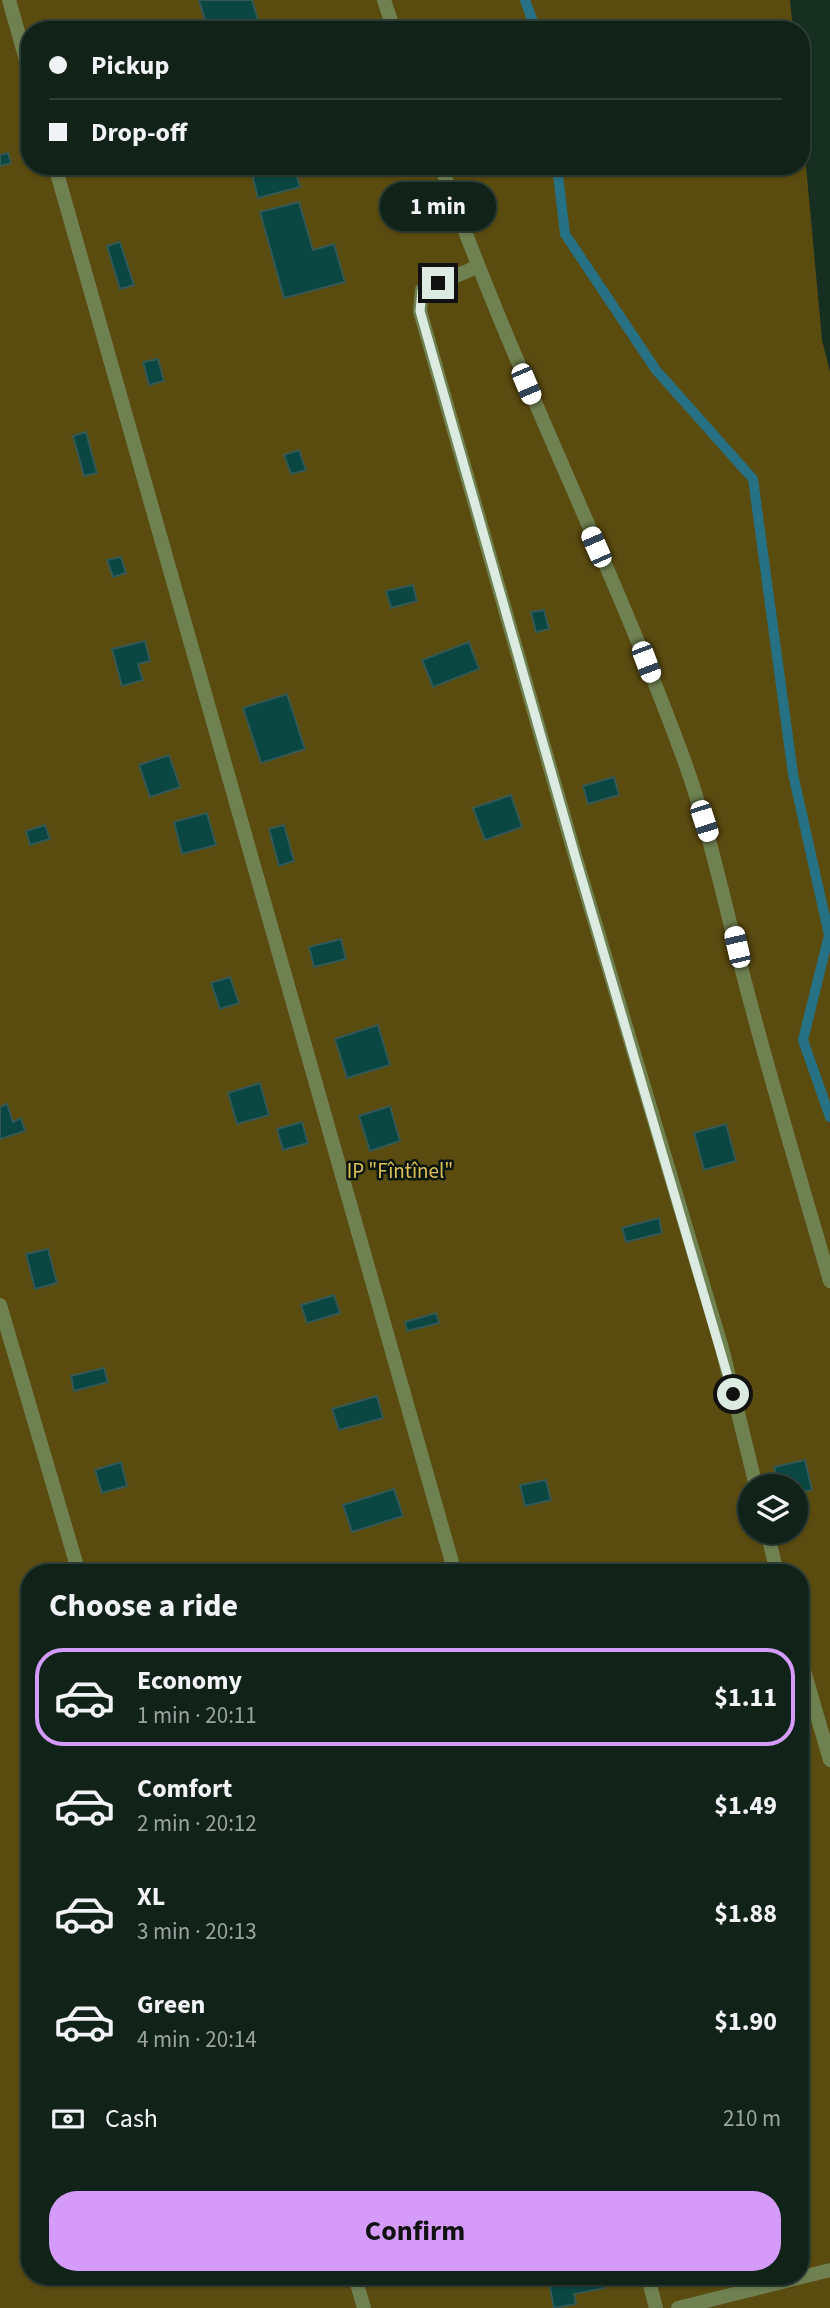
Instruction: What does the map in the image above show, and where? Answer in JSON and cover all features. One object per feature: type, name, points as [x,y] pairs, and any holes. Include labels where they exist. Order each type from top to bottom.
[{"type":"street","points":[[9,0],[21,42]]},
{"type":"street","points":[[384,0],[391,21]]},
{"type":"street","points":[[58,175],[452,1564]]},
{"type":"street","points":[[445,175],[477,267],[637,640],[681,751],[718,868],[749,1000],[830,1281]]},
{"type":"street","points":[[477,267],[422,290],[420,311],[576,859],[722,1348],[752,1474]]},
{"type":"street","points":[[0,1305],[76,1564]]},
{"type":"street","points":[[770,1544],[775,1564]]},
{"type":"street","points":[[809,1688],[830,1760]]},
{"type":"street","points":[[809,2275],[830,2270]]},
{"type":"street","points":[[358,2285],[365,2308]]},
{"type":"street","points":[[650,2285],[656,2308]]},
{"type":"street","points":[[678,2308],[770,2285]]},
{"type":"green space","name":"IP \"Fîntînel\"","points":[[0,0],[790,0],[792,21],[21,21],[21,175],[807,175],[822,340],[830,372],[830,2308],[0,2308]]},
{"type":"building","points":[[199,0],[252,0],[258,21],[205,21]]},
{"type":"building","points":[[8,153],[11,163],[0,166],[0,155]]},
{"type":"building","points":[[252,175],[297,175],[300,187],[258,198]]},
{"type":"building","points":[[299,202],[313,250],[334,244],[345,282],[284,298],[260,212]]},
{"type":"building","points":[[120,242],[134,285],[120,289],[107,246]]},
{"type":"building","points":[[158,359],[164,381],[149,385],[143,362]]},
{"type":"building","points":[[86,432],[97,473],[84,476],[73,436]]},
{"type":"building","points":[[299,450],[306,470],[291,474],[284,455]]},
{"type":"building","points":[[121,557],[126,573],[113,577],[107,560]]},
{"type":"building","points":[[413,585],[417,601],[391,608],[386,591]]},
{"type":"building","points":[[544,610],[549,629],[536,632],[531,612]]},
{"type":"building","points":[[145,641],[150,661],[138,664],[143,680],[122,686],[112,649]]},
{"type":"building","points":[[469,642],[479,669],[433,687],[422,660]]},
{"type":"building","points":[[287,694],[305,749],[261,763],[243,708]]},
{"type":"building","points":[[169,755],[180,787],[150,797],[139,765]]},
{"type":"building","points":[[614,777],[619,795],[588,804],[583,786]]},
{"type":"building","points":[[511,795],[522,827],[485,840],[473,808]]},
{"type":"building","points":[[207,813],[216,845],[182,854],[174,822]]},
{"type":"building","points":[[45,825],[50,839],[30,845],[26,831]]},
{"type":"building","points":[[284,825],[294,861],[279,866],[269,829]]},
{"type":"building","points":[[341,939],[346,959],[314,967],[309,947]]},
{"type":"building","points":[[230,977],[239,1003],[220,1009],[211,983]]},
{"type":"building","points":[[378,1025],[390,1065],[347,1078],[335,1039]]},
{"type":"building","points":[[260,1083],[269,1115],[237,1124],[228,1093]]},
{"type":"building","points":[[7,1104],[13,1122],[21,1118],[25,1131],[0,1139],[0,1107]]},
{"type":"building","points":[[390,1106],[400,1141],[370,1151],[359,1116]]},
{"type":"building","points":[[302,1122],[308,1143],[283,1150],[277,1129]]},
{"type":"building","points":[[726,1124],[736,1161],[704,1170],[694,1133]]},
{"type":"building","points":[[659,1218],[662,1233],[626,1242],[622,1228]]},
{"type":"building","points":[[48,1249],[57,1283],[35,1289],[26,1254]]},
{"type":"building","points":[[334,1295],[340,1313],[307,1323],[301,1305]]},
{"type":"building","points":[[436,1313],[439,1323],[407,1331],[405,1322]]},
{"type":"building","points":[[104,1368],[108,1382],[74,1391],[71,1376]]},
{"type":"building","points":[[377,1396],[383,1418],[339,1430],[332,1409]]},
{"type":"building","points":[[805,1460],[812,1490],[808,1491],[808,1474],[776,1474],[774,1467]]},
{"type":"building","points":[[121,1462],[127,1486],[102,1493],[95,1470]]},
{"type":"building","points":[[546,1480],[551,1500],[525,1506],[520,1485]]},
{"type":"building","points":[[394,1489],[403,1516],[352,1532],[343,1505]]},
{"type":"building","points":[[550,2285],[604,2285],[605,2288],[574,2294],[576,2304],[554,2308]]},
{"type":"waterway","points":[[525,0],[533,21]]},
{"type":"waterway","points":[[558,175],[565,234],[656,370],[753,479],[793,774],[829,935],[803,1040],[830,1117]]},
{"type":"route","points":[[438,283],[422,290],[420,311],[576,859],[722,1348],[733,1394]]}]
